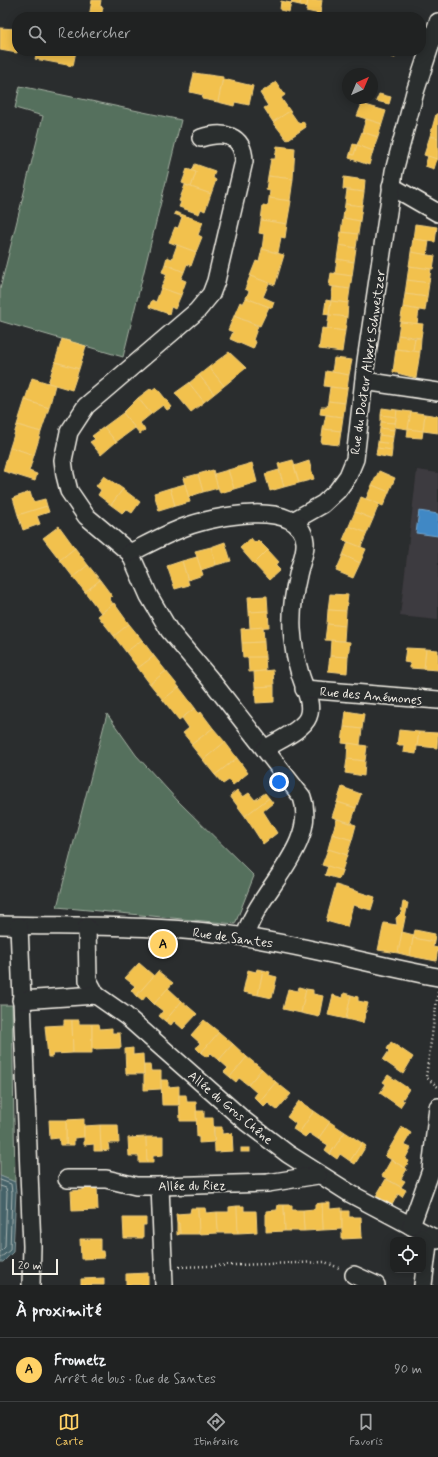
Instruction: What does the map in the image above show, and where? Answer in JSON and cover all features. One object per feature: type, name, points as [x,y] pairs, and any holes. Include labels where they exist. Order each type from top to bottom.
[{"type":"street","name":"Rue du Docteur Albert Schweitzer","points":[[293,521],[304,516],[330,498],[348,476],[356,450],[391,186],[397,156],[438,22]]},
{"type":"street","points":[[201,138],[212,134],[239,141],[242,147],[244,161],[216,281],[211,294],[197,311],[86,406],[69,432],[65,443],[63,460],[65,475],[70,492],[75,501],[86,516],[130,553],[149,596],[169,630],[210,679],[302,797],[306,814],[305,823],[297,844],[282,873],[256,911],[245,937]]},
{"type":"street","points":[[391,186],[438,213]]},
{"type":"street","points":[[364,381],[438,392]]},
{"type":"street","points":[[130,553],[172,532],[217,518],[257,514],[282,516],[293,521],[299,528],[305,543],[295,588],[292,628],[299,671],[310,706],[309,714],[306,722],[299,728],[265,749]]},
{"type":"street","name":"Rue des Anémones","points":[[304,689],[438,700]]},
{"type":"street","name":"Rue de Santes","points":[[0,925],[186,931],[245,937],[438,977]]},
{"type":"street","points":[[19,926],[32,1246],[31,1285]]},
{"type":"street","points":[[21,1000],[96,995],[88,980],[87,927]]},
{"type":"street","name":"Allée du Gros Chêne","points":[[96,995],[126,1016],[265,1137],[318,1175],[434,1238]]},
{"type":"street","points":[[411,1226],[432,1170],[437,1115]]},
{"type":"street","name":"Allée du Riez","points":[[67,1179],[106,1179],[136,1186],[160,1186],[268,1184],[318,1175]]},
{"type":"street","points":[[160,1186],[164,1285]]},
{"type":"street","points":[[424,1285],[434,1238]]},
{"type":"street","points":[[354,1275],[376,1285]]},
{"type":"path","points":[[438,990],[426,1077],[438,1087]]},
{"type":"path","points":[[163,1268],[325,1262],[354,1275]]},
{"type":"shaded area","points":[[417,470],[438,473],[438,620],[400,616]]},
{"type":"green space","points":[[20,86],[181,120],[123,357],[0,321],[0,289],[43,116],[15,108]]},
{"type":"green space","points":[[107,714],[136,755],[178,801],[254,876],[235,924],[57,907]]},
{"type":"green space","points":[[0,1005],[12,1005],[15,1182],[0,1176]]},
{"type":"water","points":[[0,1176],[15,1182],[16,1192],[13,1252],[3,1262],[0,1262]]},
{"type":"building: Logements","points":[[92,0],[101,0],[100,6],[103,7],[102,12],[90,12]]},
{"type":"building: Logements","points":[[292,0],[301,0],[300,5],[291,3]]},
{"type":"building: Logements","points":[[301,0],[308,0],[307,7],[300,5]]},
{"type":"building: Logements","points":[[308,0],[322,0],[320,12],[306,11]]},
{"type":"building: Logements","points":[[281,1],[291,3],[289,12],[280,10]]},
{"type":"building: Logements","points":[[0,28],[12,29],[12,52],[0,50]]},
{"type":"building: Logements","points":[[36,56],[75,56],[73,66],[35,59]]},
{"type":"building: Logements","points":[[194,73],[223,77],[218,102],[202,99],[203,95],[190,92]]},
{"type":"building: Logements","points":[[223,79],[253,86],[249,105],[235,102],[234,106],[218,102]]},
{"type":"building: Logements","points":[[276,82],[285,95],[281,98],[290,111],[273,122],[264,108],[268,106],[260,93]]},
{"type":"building: Logements","points":[[379,94],[391,97],[389,104],[378,101]]},
{"type":"building: Logements","points":[[362,104],[386,111],[382,124],[357,116]]},
{"type":"building: Logements","points":[[290,111],[299,124],[303,121],[306,127],[287,140],[273,122]]},
{"type":"building: Logements","points":[[436,114],[438,114],[438,138],[430,136]]},
{"type":"building: Logements","points":[[366,119],[382,124],[378,137],[362,132]]},
{"type":"building: Logements","points":[[362,132],[378,137],[373,151],[357,145]]},
{"type":"building: Logements","points":[[430,136],[438,138],[438,160],[424,155]]},
{"type":"building: Logements","points":[[353,144],[357,145],[354,155],[350,154]]},
{"type":"building: Logements","points":[[357,145],[373,151],[369,165],[349,158],[350,154],[354,155]]},
{"type":"building: Logements","points":[[277,146],[295,148],[293,179],[268,176],[271,159],[275,159]]},
{"type":"building: Logements","points":[[428,156],[437,159],[434,169],[425,166]]},
{"type":"building: Logements","points":[[195,164],[215,171],[213,178],[216,180],[211,194],[191,187],[196,172],[192,171]]},
{"type":"building: Logements","points":[[187,169],[196,172],[191,187],[182,183]]},
{"type":"building: Logements","points":[[268,176],[293,179],[290,201],[269,198],[270,191],[266,190]]},
{"type":"building: Logements","points":[[344,177],[365,180],[364,192],[343,189]]},
{"type":"building: Logements","points":[[185,185],[211,194],[205,211],[201,209],[199,214],[179,207],[181,202],[179,201]]},
{"type":"building: Logements","points":[[347,190],[364,192],[362,206],[345,204]]},
{"type":"building: Logements","points":[[269,198],[291,201],[287,224],[261,220],[263,205],[268,206]]},
{"type":"building: Logements","points":[[345,204],[362,206],[360,221],[343,218]]},
{"type":"building: Logements","points":[[175,212],[203,222],[198,235],[202,237],[196,252],[169,242],[175,227],[178,228],[182,217],[174,214]]},
{"type":"building: Logements","points":[[343,218],[360,221],[358,234],[341,232]]},
{"type":"building: Logements","points":[[261,220],[287,224],[285,238],[281,237],[278,253],[262,249],[264,234],[259,233]]},
{"type":"building: Logements","points":[[415,224],[437,227],[435,242],[413,239]]},
{"type":"building: Logements","points":[[341,232],[358,234],[356,248],[339,245]]},
{"type":"building: Logements","points":[[413,239],[429,241],[427,255],[411,252]]},
{"type":"building: Logements","points":[[177,245],[196,252],[191,266],[187,264],[184,272],[165,264],[167,257],[172,259]]},
{"type":"building: Logements","points":[[339,245],[356,248],[354,262],[337,259]]},
{"type":"building: Logements","points":[[262,249],[284,255],[275,285],[250,276],[256,261],[259,262]]},
{"type":"building: Logements","points":[[411,252],[435,256],[433,269],[409,266]]},
{"type":"building: Logements","points":[[337,259],[354,262],[352,276],[335,274]]},
{"type":"building: Logements","points":[[165,264],[184,272],[181,279],[186,281],[181,295],[161,288],[167,274],[162,272]]},
{"type":"building: Logements","points":[[409,266],[431,269],[429,283],[407,280]]},
{"type":"building: Logements","points":[[331,273],[352,276],[350,289],[329,286]]},
{"type":"building: Logements","points":[[250,276],[269,283],[263,297],[274,302],[272,308],[246,298],[249,291],[245,289]]},
{"type":"building: Logements","points":[[407,280],[429,283],[427,297],[405,294]]},
{"type":"building: Logements","points":[[333,287],[350,289],[348,303],[331,301]]},
{"type":"building: Logements","points":[[161,288],[181,295],[175,309],[171,307],[169,314],[149,307],[152,300],[156,302]]},
{"type":"building: Logements","points":[[405,294],[427,297],[425,311],[403,307]]},
{"type":"building: Logements","points":[[246,298],[269,307],[260,326],[234,316],[240,302],[243,304]]},
{"type":"building: Logements","points":[[326,300],[331,301],[329,315],[324,314]]},
{"type":"building: Logements","points":[[331,301],[348,303],[347,317],[329,315]]},
{"type":"building: Logements","points":[[403,307],[419,310],[417,324],[400,322]]},
{"type":"building: Logements","points":[[329,315],[347,317],[345,331],[327,329]]},
{"type":"building: Logements","points":[[234,316],[258,326],[253,340],[256,342],[253,349],[230,339],[233,332],[228,330]]},
{"type":"building: Logements","points":[[400,322],[423,324],[421,338],[398,335]]},
{"type":"building: Logements","points":[[322,328],[345,331],[342,352],[319,349]]},
{"type":"building: Logements","points":[[398,335],[415,338],[413,351],[396,349]]},
{"type":"building: Logements","points":[[415,338],[421,338],[420,352],[413,351]]},
{"type":"building: Logements","points":[[62,339],[86,346],[79,369],[55,362]]},
{"type":"building: Logements","points":[[396,349],[420,352],[416,378],[393,372]]},
{"type":"building: Logements","points":[[229,352],[246,368],[224,386],[209,367]]},
{"type":"building: Logements","points":[[334,358],[352,360],[349,375],[332,372]]},
{"type":"building: Logements","points":[[55,362],[79,369],[72,390],[48,383]]},
{"type":"building: Logements","points":[[209,367],[224,386],[214,394],[199,375]]},
{"type":"building: Logements","points":[[326,371],[349,375],[347,389],[324,386]]},
{"type":"building: Logements","points":[[199,375],[214,394],[204,402],[189,383]]},
{"type":"building: Logements","points":[[32,378],[55,385],[49,408],[25,400]]},
{"type":"building: Logements","points":[[189,383],[204,402],[191,412],[175,393]]},
{"type":"building: Logements","points":[[156,387],[172,407],[167,410],[163,405],[151,414],[138,398],[150,389],[152,390]]},
{"type":"building: Logements","points":[[330,387],[347,389],[345,403],[328,401]]},
{"type":"building: Logements","points":[[138,398],[151,414],[140,423],[145,430],[140,434],[123,413]]},
{"type":"building: Logements","points":[[25,400],[49,408],[41,432],[17,425]]},
{"type":"building: Logements","points":[[328,401],[345,403],[343,417],[320,414],[321,407],[327,407]]},
{"type":"building: Logements","points":[[382,408],[397,410],[396,417],[381,415]]},
{"type":"building: Logements","points":[[397,410],[411,412],[408,429],[395,427]]},
{"type":"building: Logements","points":[[411,412],[425,414],[423,431],[408,429]]},
{"type":"building: Logements","points":[[123,413],[135,428],[116,442],[104,427]]},
{"type":"building: Logements","points":[[425,414],[438,416],[438,433],[423,431]]},
{"type":"building: Logements","points":[[326,415],[343,417],[341,431],[323,429]]},
{"type":"building: Logements","points":[[381,415],[396,417],[395,423],[381,422]]},
{"type":"building: Logements","points":[[381,422],[395,423],[394,430],[380,428]]},
{"type":"building: Logements","points":[[17,425],[41,432],[34,455],[10,447]]},
{"type":"building: Logements","points":[[104,427],[116,442],[101,455],[90,442],[95,439],[92,436]]},
{"type":"building: Logements","points":[[380,428],[394,430],[393,437],[379,435]]},
{"type":"building: Logements","points":[[323,429],[341,431],[339,445],[321,443]]},
{"type":"building: Logements","points":[[408,429],[423,431],[422,438],[407,437]]},
{"type":"building: Logements","points":[[379,435],[393,437],[392,444],[378,442]]},
{"type":"building: Logements","points":[[378,442],[392,444],[392,450],[377,448]]},
{"type":"building: Logements","points":[[10,447],[34,455],[29,471],[37,474],[35,481],[3,471]]},
{"type":"building: Logements","points":[[377,448],[392,450],[391,458],[376,455]]},
{"type":"building: Logements","points":[[293,460],[299,483],[284,487],[278,464]]},
{"type":"building: Logements","points":[[309,461],[314,479],[299,483],[294,466]]},
{"type":"building: Logements","points":[[252,463],[257,482],[234,489],[228,470]]},
{"type":"building: Logements","points":[[213,470],[218,488],[203,492],[198,474]]},
{"type":"building: Logements","points":[[228,470],[234,489],[220,493],[214,474]]},
{"type":"building: Logements","points":[[279,470],[284,487],[270,491],[265,474]]},
{"type":"building: Logements","points":[[379,471],[395,478],[389,492],[372,485]]},
{"type":"building: Logements","points":[[198,474],[203,492],[188,497],[183,478]]},
{"type":"building: Logements","points":[[104,476],[123,489],[111,505],[98,495],[101,490],[96,486]]},
{"type":"building: Logements","points":[[185,484],[190,502],[175,506],[170,488]]},
{"type":"building: Logements","points":[[372,485],[389,492],[383,506],[366,499]]},
{"type":"building: Logements","points":[[170,488],[175,506],[159,511],[154,493]]},
{"type":"building: Logements","points":[[123,489],[140,502],[132,513],[126,509],[122,513],[111,505]]},
{"type":"building: Logements","points":[[30,492],[33,502],[45,499],[47,506],[18,515],[13,498]]},
{"type":"building: Logements","points":[[361,497],[379,504],[373,519],[355,512]]},
{"type":"building: Logements","points":[[47,506],[49,512],[37,516],[40,524],[23,530],[18,515]]},
{"type":"building: Logements","points":[[355,512],[373,519],[367,533],[349,526]]},
{"type":"building: Logements","points":[[59,526],[75,548],[60,560],[43,538]]},
{"type":"building: Logements","points":[[349,526],[367,533],[361,547],[343,540]]},
{"type":"building: Logements","points":[[251,538],[255,543],[258,540],[268,550],[254,564],[240,548]]},
{"type":"building: Logements","points":[[225,542],[231,561],[216,565],[211,547]]},
{"type":"building: Logements","points":[[348,542],[366,549],[360,563],[343,555]]},
{"type":"building: Logements","points":[[211,547],[216,565],[201,570],[195,551]]},
{"type":"building: Logements","points":[[75,548],[88,565],[73,577],[60,560]]},
{"type":"building: Logements","points":[[268,550],[279,562],[275,565],[280,570],[269,580],[254,564]]},
{"type":"building: Logements","points":[[343,555],[360,563],[353,578],[336,571]]},
{"type":"building: Logements","points":[[197,557],[203,575],[188,580],[182,561]]},
{"type":"building: Logements","points":[[182,561],[189,585],[175,589],[167,566]]},
{"type":"building: Logements","points":[[88,565],[100,580],[85,592],[73,577]]},
{"type":"building: Logements","points":[[100,580],[112,596],[109,598],[113,604],[101,613],[85,592]]},
{"type":"building: Logements","points":[[330,594],[348,595],[346,611],[328,610]]},
{"type":"building: Logements","points":[[267,596],[268,611],[249,612],[248,597]]},
{"type":"building: Logements","points":[[114,603],[129,624],[114,636],[98,616]]},
{"type":"building: Logements","points":[[328,610],[346,611],[345,626],[327,624]]},
{"type":"building: Logements","points":[[268,611],[269,627],[250,628],[249,612]]},
{"type":"building: Logements","points":[[129,624],[142,640],[126,652],[114,636]]},
{"type":"building: Logements","points":[[327,624],[345,626],[344,641],[325,640]]},
{"type":"building: Logements","points":[[263,627],[264,642],[242,643],[241,629]]},
{"type":"building: Logements","points":[[142,640],[154,656],[138,668],[126,652]]},
{"type":"building: Logements","points":[[331,640],[350,642],[348,657],[330,656]]},
{"type":"building: Logements","points":[[264,642],[265,657],[243,658],[242,643]]},
{"type":"building: Logements","points":[[406,648],[426,649],[424,669],[410,668],[410,663],[404,662]]},
{"type":"building: Logements","points":[[426,649],[438,650],[438,670],[424,669]]},
{"type":"building: Logements","points":[[154,656],[166,671],[150,684],[138,668]]},
{"type":"building: Logements","points":[[330,656],[348,657],[347,673],[328,671]]},
{"type":"building: Logements","points":[[248,657],[265,657],[266,671],[249,672]]},
{"type":"building: Logements","points":[[273,670],[274,686],[255,687],[254,672]]},
{"type":"building: Logements","points":[[166,671],[179,687],[163,700],[150,684]]},
{"type":"building: Logements","points":[[274,686],[274,702],[256,703],[255,687]]},
{"type":"building: Logements","points":[[179,687],[195,708],[179,720],[163,700]]},
{"type":"building: Logements","points":[[195,708],[199,714],[201,712],[213,728],[192,744],[183,733],[189,728],[182,718]]},
{"type":"building: Logements","points":[[346,711],[364,714],[362,729],[344,727]]},
{"type":"building: Logements","points":[[344,727],[362,729],[360,745],[342,743]]},
{"type":"building: Logements","points":[[213,728],[225,742],[203,760],[191,745]]},
{"type":"building: Logements","points":[[399,730],[419,732],[416,754],[403,752],[404,745],[397,745]]},
{"type":"building: Logements","points":[[419,732],[438,733],[437,748],[417,746]]},
{"type":"building: Logements","points":[[225,742],[237,758],[215,775],[203,760]]},
{"type":"building: Logements","points":[[348,743],[367,746],[365,761],[347,759]]},
{"type":"building: Logements","points":[[237,758],[248,773],[233,785],[229,780],[223,784],[215,775]]},
{"type":"building: Logements","points":[[347,759],[365,761],[364,776],[345,773]]},
{"type":"building: Logements","points":[[342,787],[361,794],[356,808],[337,802]]},
{"type":"building: Logements","points":[[237,790],[243,797],[249,793],[255,800],[265,793],[269,798],[245,816],[230,796]]},
{"type":"building: Logements","points":[[269,798],[273,803],[263,811],[277,833],[263,844],[245,816]]},
{"type":"building: Logements","points":[[337,802],[356,808],[351,823],[332,817]]},
{"type":"building: Logements","points":[[337,819],[356,825],[352,840],[332,834]]},
{"type":"building: Logements","points":[[332,834],[352,840],[347,855],[328,849]]},
{"type":"building: Logements","points":[[328,849],[347,855],[342,871],[322,865]]},
{"type":"building: Logements","points":[[328,866],[342,871],[339,879],[325,875]]},
{"type":"building: Logements","points":[[336,885],[375,897],[371,910],[353,905],[347,927],[326,921]]},
{"type":"building: Logements","points":[[403,902],[408,903],[398,953],[378,950],[384,923],[397,925],[396,918],[401,913]]},
{"type":"building: Logements","points":[[415,930],[435,934],[434,942],[413,938]]},
{"type":"building: Logements","points":[[402,932],[414,935],[410,956],[398,953]]},
{"type":"building: Logements","points":[[413,938],[434,942],[433,947],[438,948],[436,961],[410,956]]},
{"type":"building: Logements","points":[[139,963],[154,976],[136,996],[131,990],[135,986],[125,978]]},
{"type":"building: Logements","points":[[257,969],[263,970],[258,995],[243,992],[248,970],[256,972]]},
{"type":"building: Logements","points":[[263,970],[270,972],[269,975],[277,977],[272,998],[258,995]]},
{"type":"building: Logements","points":[[158,971],[173,983],[154,1004],[146,996],[142,1001],[136,996]]},
{"type":"building: Logements","points":[[299,987],[306,989],[301,1013],[283,1009],[288,989],[298,991]]},
{"type":"building: Logements","points":[[168,988],[182,1001],[165,1021],[159,1016],[163,1011],[154,1004]]},
{"type":"building: Logements","points":[[306,989],[313,990],[313,994],[323,996],[319,1017],[301,1013]]},
{"type":"building: Logements","points":[[344,993],[351,995],[346,1019],[328,1015],[333,995],[343,998]]},
{"type":"building: Logements","points":[[351,995],[358,997],[358,1001],[368,1003],[363,1023],[346,1019]]},
{"type":"building: Logements","points":[[182,1001],[197,1014],[183,1029],[174,1021],[171,1025],[165,1021]]},
{"type":"building: Logements","points":[[64,1020],[72,1020],[73,1053],[53,1054],[52,1057],[48,1057],[45,1026],[64,1025]]},
{"type":"building: Logements","points":[[72,1020],[79,1020],[79,1024],[92,1024],[92,1053],[73,1053]]},
{"type":"building: Logements","points":[[204,1020],[219,1032],[201,1053],[196,1048],[200,1043],[191,1035]]},
{"type":"building: Logements","points":[[92,1024],[99,1024],[100,1029],[112,1028],[112,1033],[120,1033],[121,1048],[92,1049]]},
{"type":"building: Logements","points":[[219,1032],[233,1044],[219,1060],[211,1053],[207,1057],[201,1053]]},
{"type":"building: Logements","points":[[391,1042],[413,1057],[403,1074],[383,1060],[389,1051],[387,1049]]},
{"type":"building: Logements","points":[[233,1044],[247,1057],[230,1077],[224,1072],[228,1068],[219,1060]]},
{"type":"building: Logements","points":[[133,1048],[133,1055],[143,1054],[144,1074],[126,1074],[125,1049]]},
{"type":"building: Logements","points":[[247,1057],[262,1069],[248,1085],[239,1078],[236,1082],[230,1077]]},
{"type":"building: Logements","points":[[144,1065],[150,1065],[151,1071],[161,1071],[161,1089],[144,1090]]},
{"type":"building: Logements","points":[[262,1069],[276,1082],[259,1102],[254,1097],[257,1093],[248,1085]]},
{"type":"building: Logements","points":[[388,1075],[409,1089],[402,1100],[404,1101],[400,1107],[380,1093],[386,1084],[383,1082]]},
{"type":"building: Logements","points":[[161,1080],[168,1080],[168,1087],[179,1086],[179,1105],[162,1105]]},
{"type":"building: Logements","points":[[276,1082],[291,1094],[277,1110],[268,1103],[264,1107],[259,1102]]},
{"type":"building: Logements","points":[[179,1095],[186,1095],[187,1102],[196,1102],[197,1121],[180,1121]]},
{"type":"building: Logements","points":[[299,1101],[314,1111],[299,1133],[293,1129],[296,1124],[287,1117]]},
{"type":"building: Logements","points":[[196,1111],[204,1111],[204,1118],[213,1118],[214,1142],[199,1143],[199,1137],[197,1137]]},
{"type":"building: Logements","points":[[314,1111],[330,1122],[318,1139],[309,1133],[305,1137],[299,1133]]},
{"type":"building: Logements","points":[[84,1119],[84,1137],[74,1138],[74,1145],[66,1145],[66,1120]]},
{"type":"building: Logements","points":[[49,1120],[66,1120],[66,1145],[60,1145],[59,1138],[50,1139]]},
{"type":"building: Logements","points":[[330,1122],[345,1132],[330,1154],[325,1150],[328,1145],[318,1139]]},
{"type":"building: Logements","points":[[100,1125],[118,1125],[119,1143],[108,1143],[109,1150],[101,1151]]},
{"type":"building: Logements","points":[[100,1125],[101,1151],[94,1151],[94,1144],[84,1145],[84,1126]]},
{"type":"building: Logements","points":[[214,1127],[222,1127],[222,1134],[232,1133],[233,1151],[215,1152]]},
{"type":"building: Logements","points":[[402,1127],[411,1133],[404,1145],[411,1148],[405,1159],[409,1161],[405,1168],[385,1156]]},
{"type":"building: Logements","points":[[345,1132],[362,1143],[350,1161],[340,1154],[337,1159],[330,1154]]},
{"type":"building: Logements","points":[[146,1137],[147,1163],[139,1163],[139,1156],[129,1156],[128,1138]]},
{"type":"building: Logements","points":[[146,1137],[163,1137],[163,1155],[153,1156],[153,1163],[147,1163]]},
{"type":"building: Logements","points":[[362,1143],[366,1146],[355,1164],[350,1161]]},
{"type":"building: Logements","points":[[241,1148],[250,1148],[250,1152],[241,1152]]},
{"type":"building: Logements","points":[[391,1160],[407,1169],[401,1179],[405,1181],[401,1187],[382,1176]]},
{"type":"building: Logements","points":[[386,1179],[406,1190],[402,1197],[398,1194],[392,1205],[376,1196]]},
{"type":"building: Logements","points":[[97,1187],[98,1210],[72,1211],[71,1191]]},
{"type":"building: Logements","points":[[322,1203],[330,1203],[330,1209],[342,1208],[342,1229],[323,1230]]},
{"type":"building: Logements","points":[[322,1203],[323,1230],[304,1231],[303,1210],[315,1209],[315,1204]]},
{"type":"building: Logements","points":[[278,1205],[284,1205],[285,1231],[266,1232],[266,1211],[277,1210]]},
{"type":"building: Logements","points":[[284,1205],[292,1205],[292,1210],[303,1210],[304,1231],[285,1231]]},
{"type":"building: Logements","points":[[237,1206],[238,1233],[218,1233],[217,1212],[229,1212],[229,1207]]},
{"type":"building: Logements","points":[[237,1206],[244,1206],[244,1211],[256,1211],[257,1232],[238,1233]]},
{"type":"building: Logements","points":[[191,1208],[198,1208],[199,1234],[180,1234],[176,1214],[190,1213]]},
{"type":"building: Logements","points":[[198,1208],[205,1208],[206,1213],[217,1212],[218,1233],[199,1234]]},
{"type":"building: Logements","points":[[342,1211],[349,1211],[349,1217],[361,1217],[362,1238],[342,1239]]},
{"type":"building: Logements","points":[[123,1218],[146,1218],[146,1225],[143,1225],[143,1238],[124,1238]]},
{"type":"building: Logements","points":[[177,1223],[179,1223],[180,1234],[177,1235]]},
{"type":"building: Logements","points":[[80,1239],[100,1239],[100,1251],[103,1251],[104,1258],[81,1259]]},
{"type":"building: Logements","points":[[148,1273],[148,1285],[126,1285],[126,1274]]},
{"type":"building: Logements","points":[[104,1278],[104,1285],[81,1285],[81,1279]]},
{"type":"building: Écoles","points":[[419,511],[438,514],[438,536],[416,533]]},
{"type":"place","name":"Frometz","points":[[163,944]]}]
